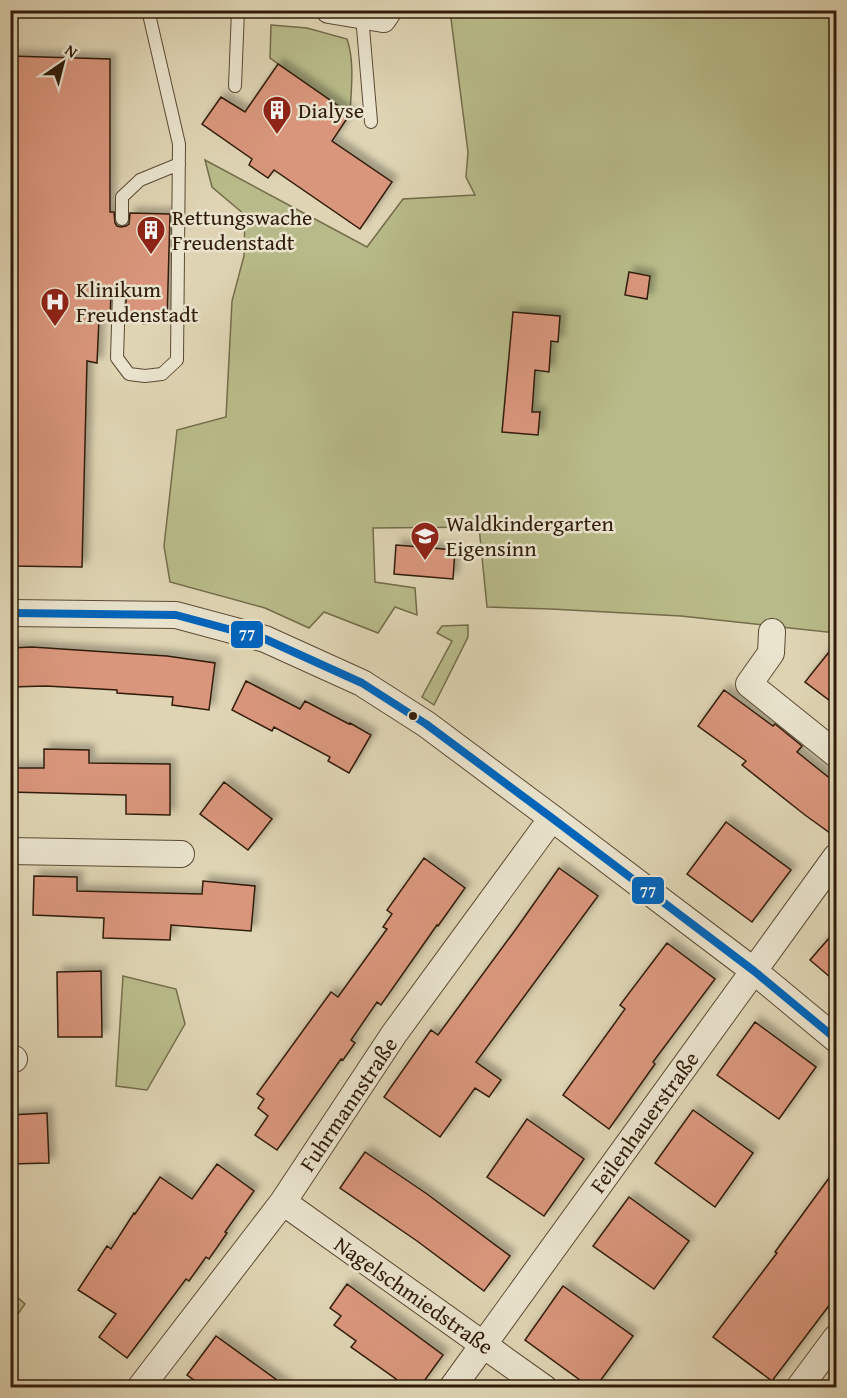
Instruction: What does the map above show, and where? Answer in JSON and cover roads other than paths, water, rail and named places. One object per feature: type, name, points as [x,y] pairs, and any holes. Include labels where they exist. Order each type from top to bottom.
[{"type":"street","points":[[329,10],[383,19],[389,10]]},
{"type":"street","points":[[10,613],[176,615],[265,639],[362,683],[426,724],[552,818],[754,971],[837,1039]]},
{"type":"street","points":[[772,632],[771,653],[749,684],[837,754]]},
{"type":"street","name":"Fuhrmannstraße","points":[[140,1388],[283,1202],[394,1034],[552,818]]},
{"type":"street","points":[[10,851],[181,854]]},
{"type":"street","name":"Feilenhauerstraße","points":[[452,1388],[837,857]]},
{"type":"street","name":"Nagelschmiedstraße","points":[[283,1202],[544,1388]]},
{"type":"street","points":[[799,1388],[837,1338]]},
{"type":"lane","points":[[119,293],[117,358],[129,374],[146,376],[162,374],[177,360],[179,144],[148,10]]},
{"type":"lane","points":[[235,86],[238,10]]},
{"type":"lane","points":[[362,16],[371,122]]},
{"type":"lane","points":[[122,219],[122,196],[140,180],[179,164]]},
{"type":"place","name":"Dialyse","points":[[277,136]]},
{"type":"place","name":"Rettungswache Freudenstadt","points":[[151,256]]},
{"type":"place","name":"Klinikum Freudenstadt","points":[[55,328]]},
{"type":"place","name":"Waldkindergarten Eigensinn","points":[[425,562]]}]
